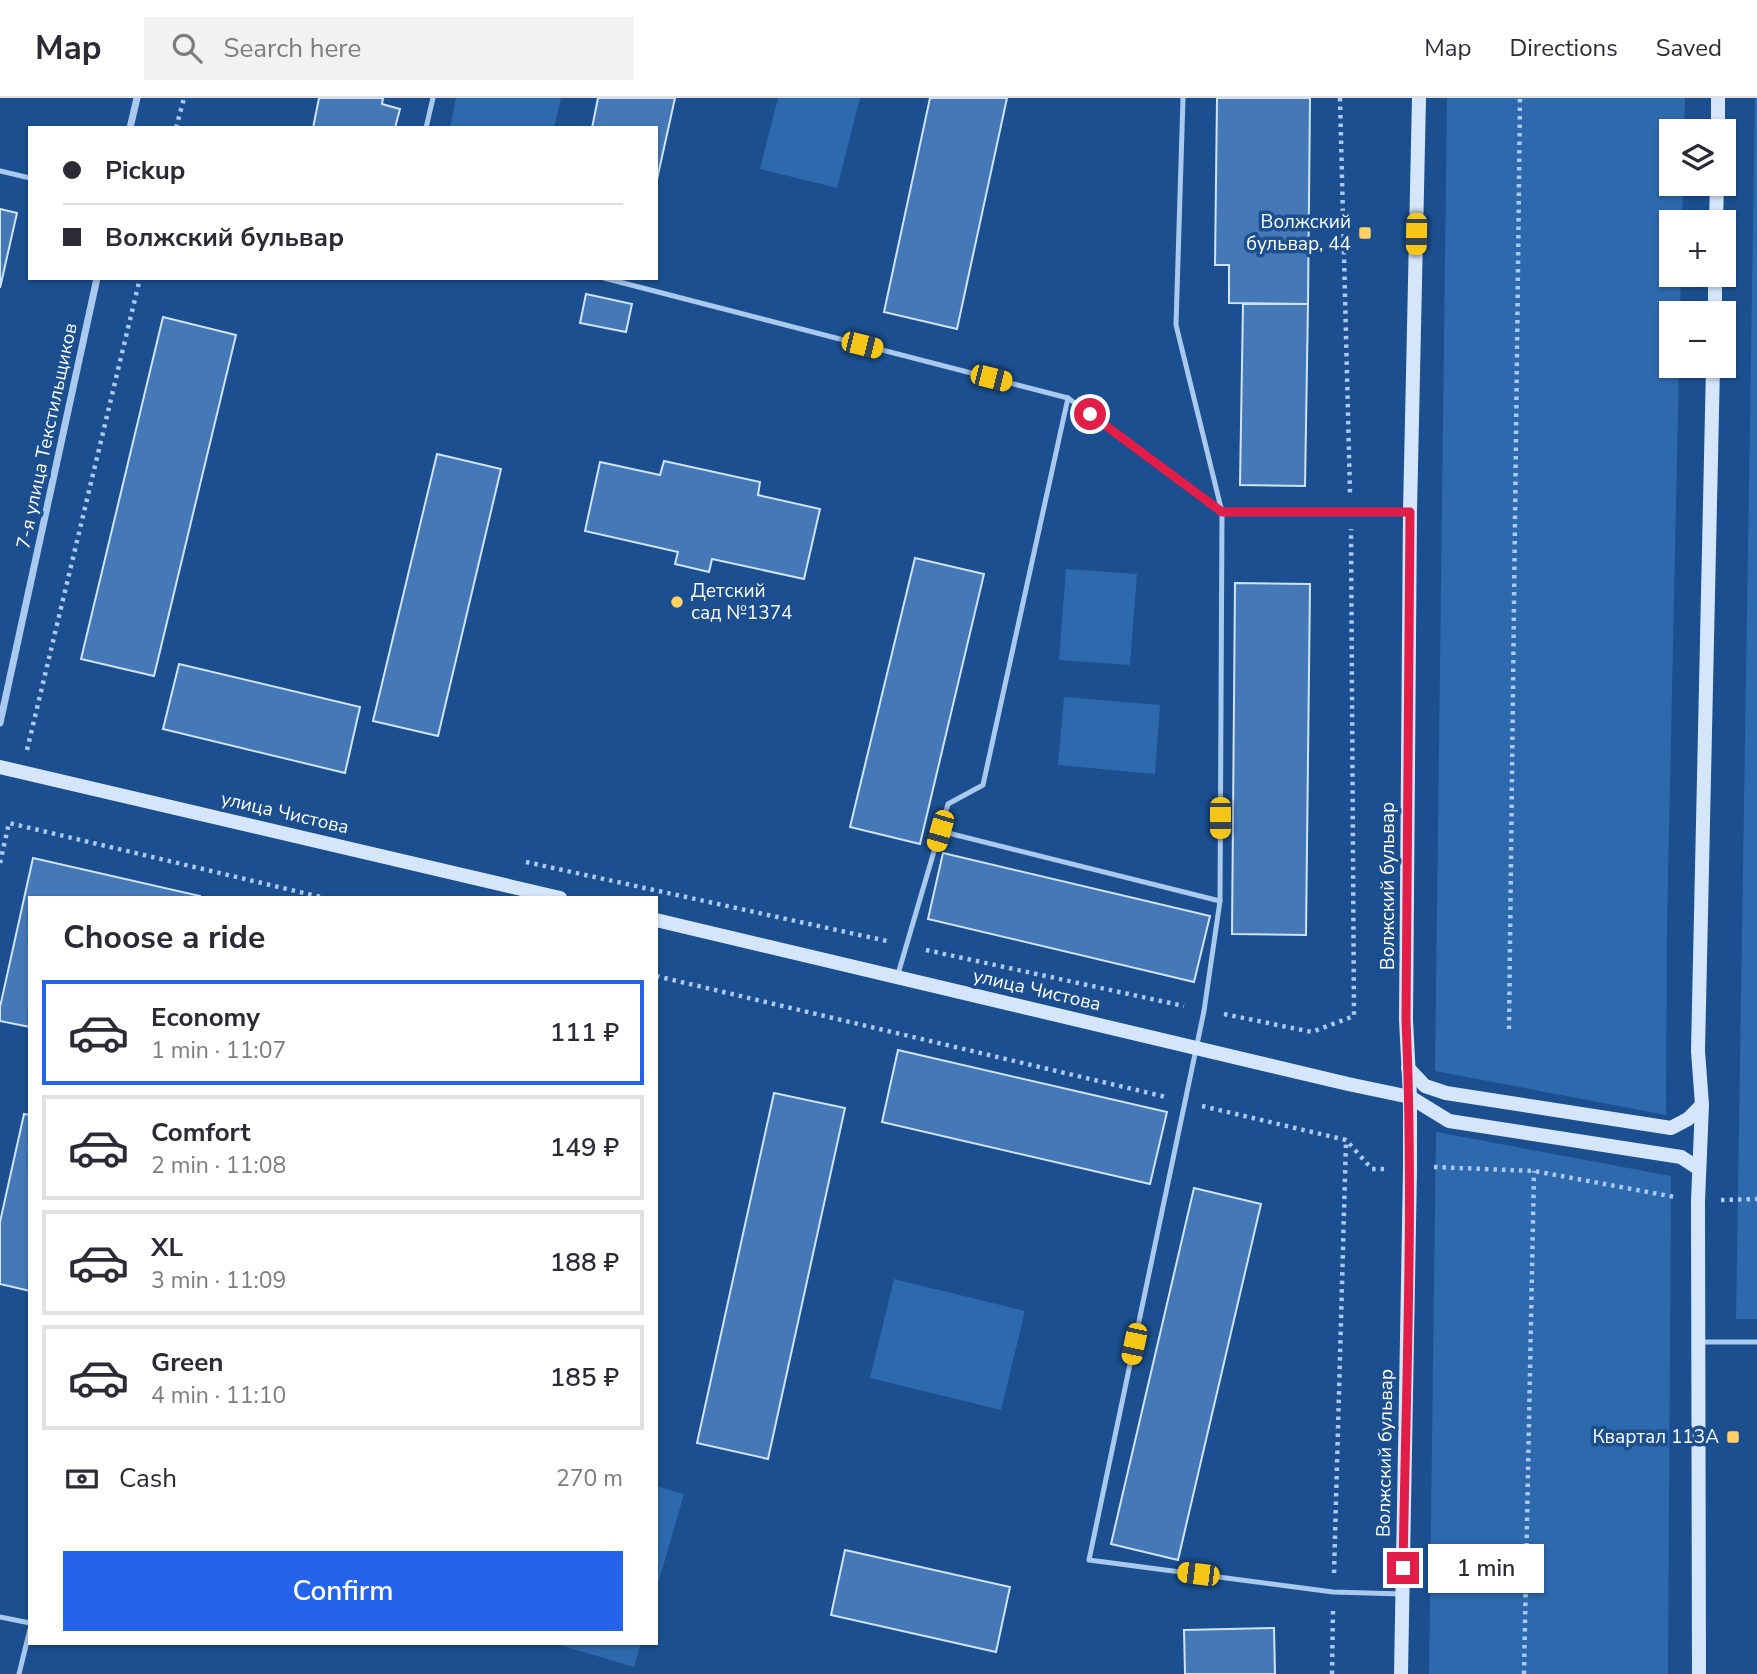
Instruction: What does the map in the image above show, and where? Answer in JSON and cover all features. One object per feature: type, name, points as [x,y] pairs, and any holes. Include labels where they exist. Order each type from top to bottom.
[{"type":"main road","name":"Волжский бульвар","points":[[1401,1674],[1410,1169],[1406,1020],[1410,512],[1419,98]]},
{"type":"main road","points":[[1718,98],[1718,119]]},
{"type":"main road","points":[[1699,1674],[1698,1168],[1702,1105],[1698,1051],[1713,378]]},
{"type":"main road","name":"улица Чистова","points":[[0,767],[552,896]]},
{"type":"main road","name":"улица Чистова","points":[[658,920],[1410,1097]]},
{"type":"main road","points":[[1408,1068],[1425,1086],[1446,1093],[1671,1128],[1688,1119],[1702,1105]]},
{"type":"main road","points":[[1410,1097],[1448,1121],[1681,1157],[1698,1168]]},
{"type":"street","points":[[130,126],[136,98]]},
{"type":"street","name":"7-я улица Текстильщиков","points":[[0,723],[97,280]]},
{"type":"lane","points":[[426,126],[433,98]]},
{"type":"lane","points":[[1183,98],[1176,325],[1222,512],[1220,901],[1204,1011],[1089,1560],[1333,1592],[1402,1594]]},
{"type":"lane","points":[[0,171],[28,178]]},
{"type":"lane","points":[[612,280],[1068,398],[1222,512],[1410,512]]},
{"type":"lane","points":[[898,977],[947,804],[983,785],[1068,398]]},
{"type":"lane","points":[[940,831],[1220,901]]},
{"type":"lane","points":[[1699,1342],[1757,1342]]},
{"type":"lane","points":[[0,1617],[28,1623]]},
{"type":"lane","points":[[19,1674],[28,1637]]},
{"type":"path","points":[[177,126],[184,98]]},
{"type":"path","points":[[514,859],[1204,1011],[1312,1032],[1354,1016],[1350,511],[1340,98]]},
{"type":"path","points":[[1509,1028],[1520,98]]},
{"type":"path","points":[[27,751],[140,280]]},
{"type":"path","points":[[0,863],[9,823],[316,896]]},
{"type":"path","points":[[658,976],[1346,1140],[1372,1169],[1440,1167],[1534,1171],[1698,1201],[1757,1199]]},
{"type":"path","points":[[1332,1674],[1346,1140]]},
{"type":"path","points":[[1524,1674],[1534,1171]]},
{"type":"shaded area","points":[[456,98],[561,98],[554,126],[450,126]]},
{"type":"shaded area","points":[[778,98],[860,98],[837,188],[760,169]]},
{"type":"shaded area","points":[[1447,98],[1685,98],[1684,119],[1659,119],[1659,196],[1683,196],[1682,210],[1659,210],[1659,287],[1681,287],[1680,301],[1659,301],[1659,378],[1679,378],[1667,925],[1666,1115],[1435,1071]]},
{"type":"shaded area","points":[[1755,98],[1757,1319],[1736,1319]]},
{"type":"shaded area","points":[[1066,569],[1137,574],[1130,665],[1059,660]]},
{"type":"shaded area","points":[[1064,697],[1160,705],[1155,774],[1058,765]]},
{"type":"shaded area","points":[[1436,1132],[1671,1176],[1668,1674],[1429,1674]]},
{"type":"shaded area","points":[[894,1279],[1025,1311],[1001,1410],[870,1378]]},
{"type":"shaded area","points":[[658,1487],[684,1494],[658,1584]]},
{"type":"shaded area","points":[[560,1645],[640,1645],[634,1667]]},
{"type":"building","points":[[319,98],[383,98],[382,104],[400,109],[396,126],[313,126]]},
{"type":"building","points":[[598,98],[675,98],[658,175],[658,126],[592,126]]},
{"type":"building","points":[[930,98],[1007,98],[957,329],[884,312]]},
{"type":"building","points":[[1217,98],[1310,98],[1308,304],[1229,303],[1229,265],[1215,265]]},
{"type":"building","points":[[0,209],[17,213],[0,288]]},
{"type":"building","points":[[586,294],[632,304],[626,332],[580,323]]},
{"type":"building","points":[[1243,304],[1308,304],[1305,486],[1240,485]]},
{"type":"building","points":[[163,317],[236,335],[154,676],[81,659]]},
{"type":"building","points":[[437,454],[501,469],[438,736],[373,721]]},
{"type":"building","points":[[664,461],[760,482],[758,495],[820,509],[804,579],[712,559],[709,572],[675,564],[678,552],[585,531],[600,462],[660,475]]},
{"type":"building","points":[[915,558],[984,574],[920,844],[850,827]]},
{"type":"building","points":[[1235,583],[1310,584],[1306,935],[1232,934]]},
{"type":"building","points":[[179,664],[360,707],[345,773],[163,729]]},
{"type":"building","points":[[943,853],[1210,916],[1194,982],[928,919]]},
{"type":"building","points":[[33,858],[200,896],[28,896],[28,1027],[0,1021],[0,1007]]},
{"type":"building","points":[[898,1050],[1167,1112],[1150,1184],[882,1122]]},
{"type":"building","points":[[774,1093],[845,1108],[768,1459],[697,1443]]},
{"type":"building","points":[[24,1114],[28,1115],[28,1291],[0,1284],[0,1222]]},
{"type":"building","points":[[1194,1188],[1261,1204],[1178,1560],[1111,1544]]},
{"type":"building","points":[[845,1550],[1010,1587],[996,1652],[831,1615]]},
{"type":"building","points":[[1274,1628],[1275,1674],[1185,1674],[1184,1630]]},
{"type":"place","name":"Волжский бульвар, 44","points":[[1365,233]]},
{"type":"place","name":"Детский сад №1374","points":[[677,602]]},
{"type":"place","name":"Квартал 113А","points":[[1733,1437]]},
{"type":"route","points":[[1090,414],[1222,512],[1410,512],[1406,1020],[1410,1169],[1403,1568]]}]
